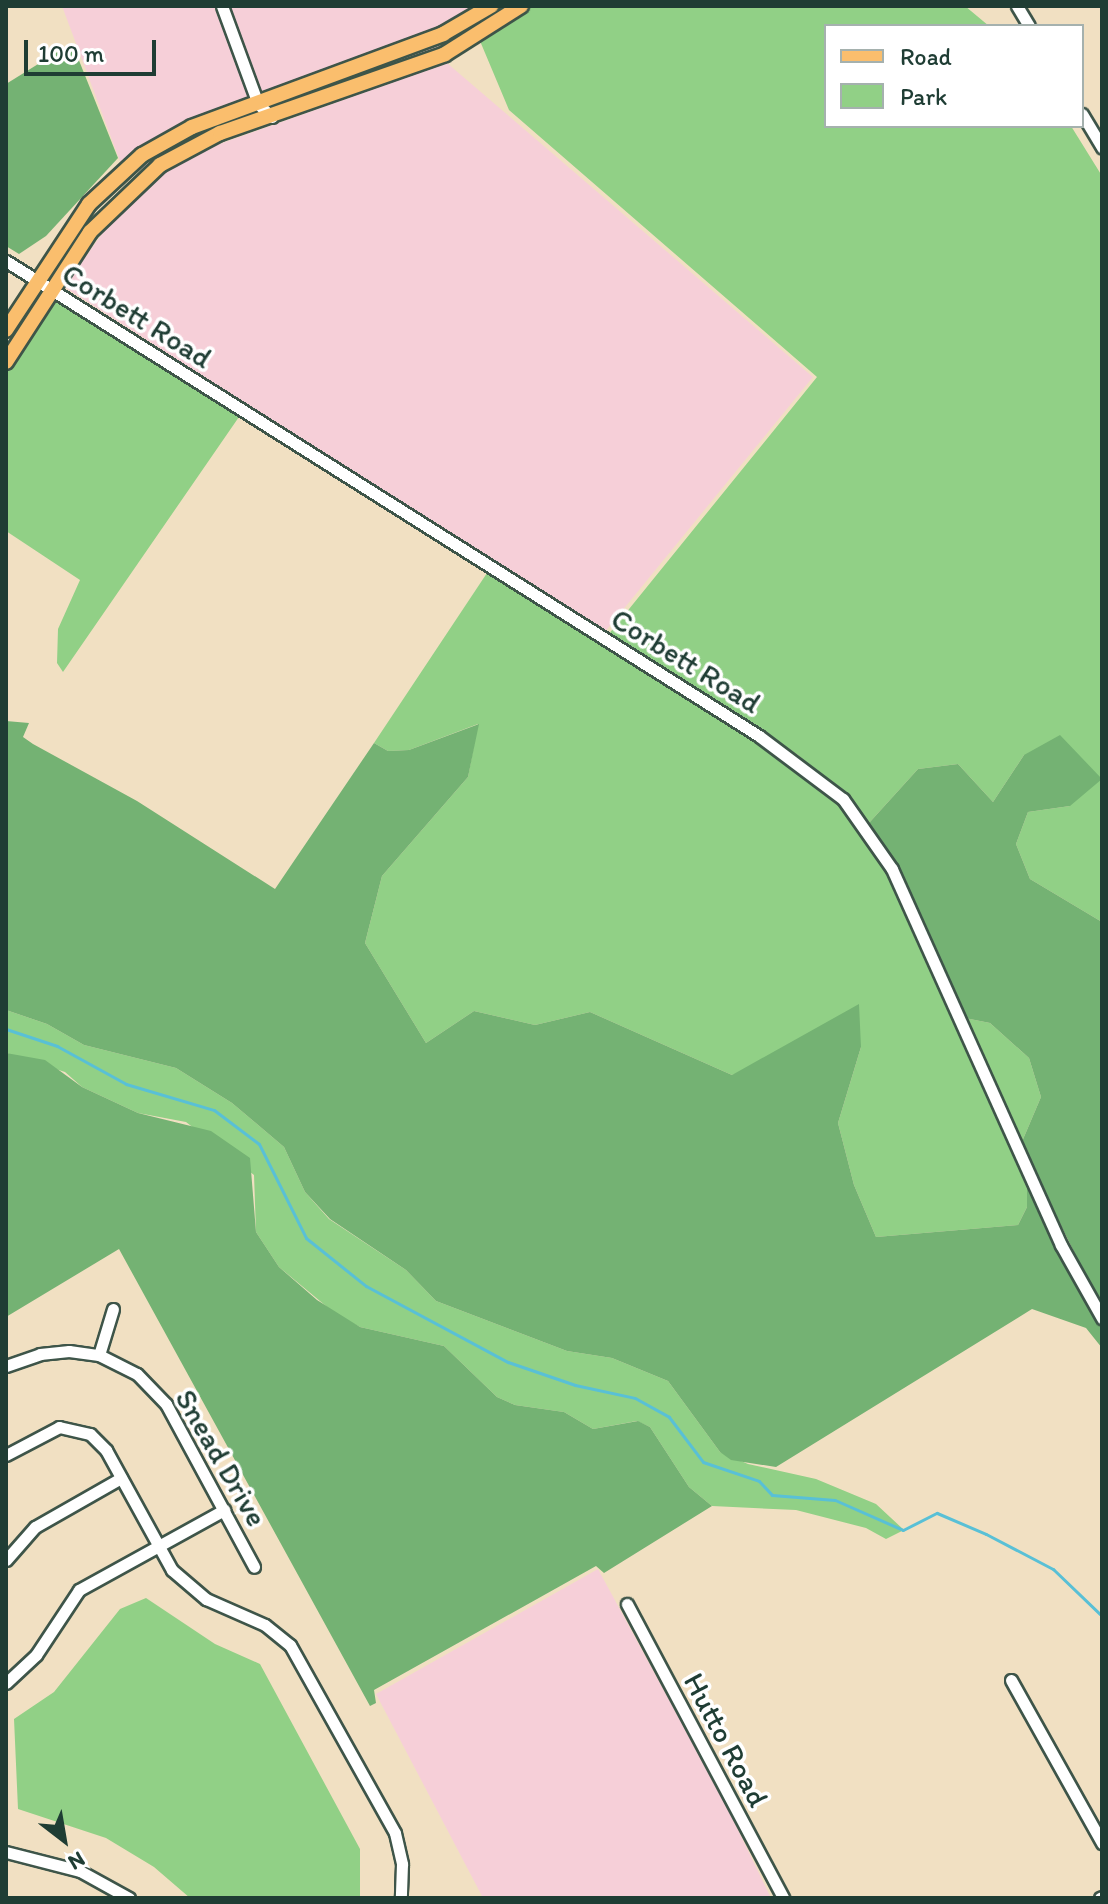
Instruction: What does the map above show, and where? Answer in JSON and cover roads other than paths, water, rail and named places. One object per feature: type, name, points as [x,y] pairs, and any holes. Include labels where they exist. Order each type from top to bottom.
[{"type":"main road","points":[[6,330],[89,204],[128,165],[179,133],[443,34],[491,6]]},
{"type":"main road","points":[[6,362],[90,232],[135,184],[189,148],[445,54],[521,6]]},
{"type":"street","points":[[222,6],[258,104],[272,117]]},
{"type":"street","points":[[1017,6],[1028,24]]},
{"type":"street","points":[[252,124],[258,104]]},
{"type":"street","points":[[1084,117],[1102,147]]},
{"type":"street","name":"Corbett Road","points":[[6,261],[783,751],[843,799],[892,869],[1061,1245],[1102,1318]]},
{"type":"street","points":[[99,1355],[113,1309]]},
{"type":"street","name":"Snead Drive","points":[[6,1366],[50,1352],[99,1355],[128,1368],[160,1396],[254,1567]]},
{"type":"street","points":[[6,1455],[50,1430],[70,1427],[99,1442],[157,1546],[197,1593],[273,1630],[298,1654],[395,1833],[402,1864],[401,1898]]},
{"type":"street","points":[[6,1560],[35,1527],[121,1478]]},
{"type":"street","points":[[6,1683],[36,1655],[79,1590],[224,1510]]},
{"type":"street","name":"Hutto Road","points":[[627,1604],[783,1898]]},
{"type":"street","points":[[1011,1680],[1102,1843]]},
{"type":"street","points":[[6,1852],[80,1871],[129,1898]]},
{"type":"waterway","points":[[6,1029],[57,1046],[126,1084],[214,1110],[259,1144],[306,1238],[366,1286],[508,1362],[575,1385],[635,1398],[669,1417],[703,1462],[759,1481],[772,1495],[835,1500],[903,1530],[937,1513],[986,1534],[1053,1569],[1102,1616]]}]
